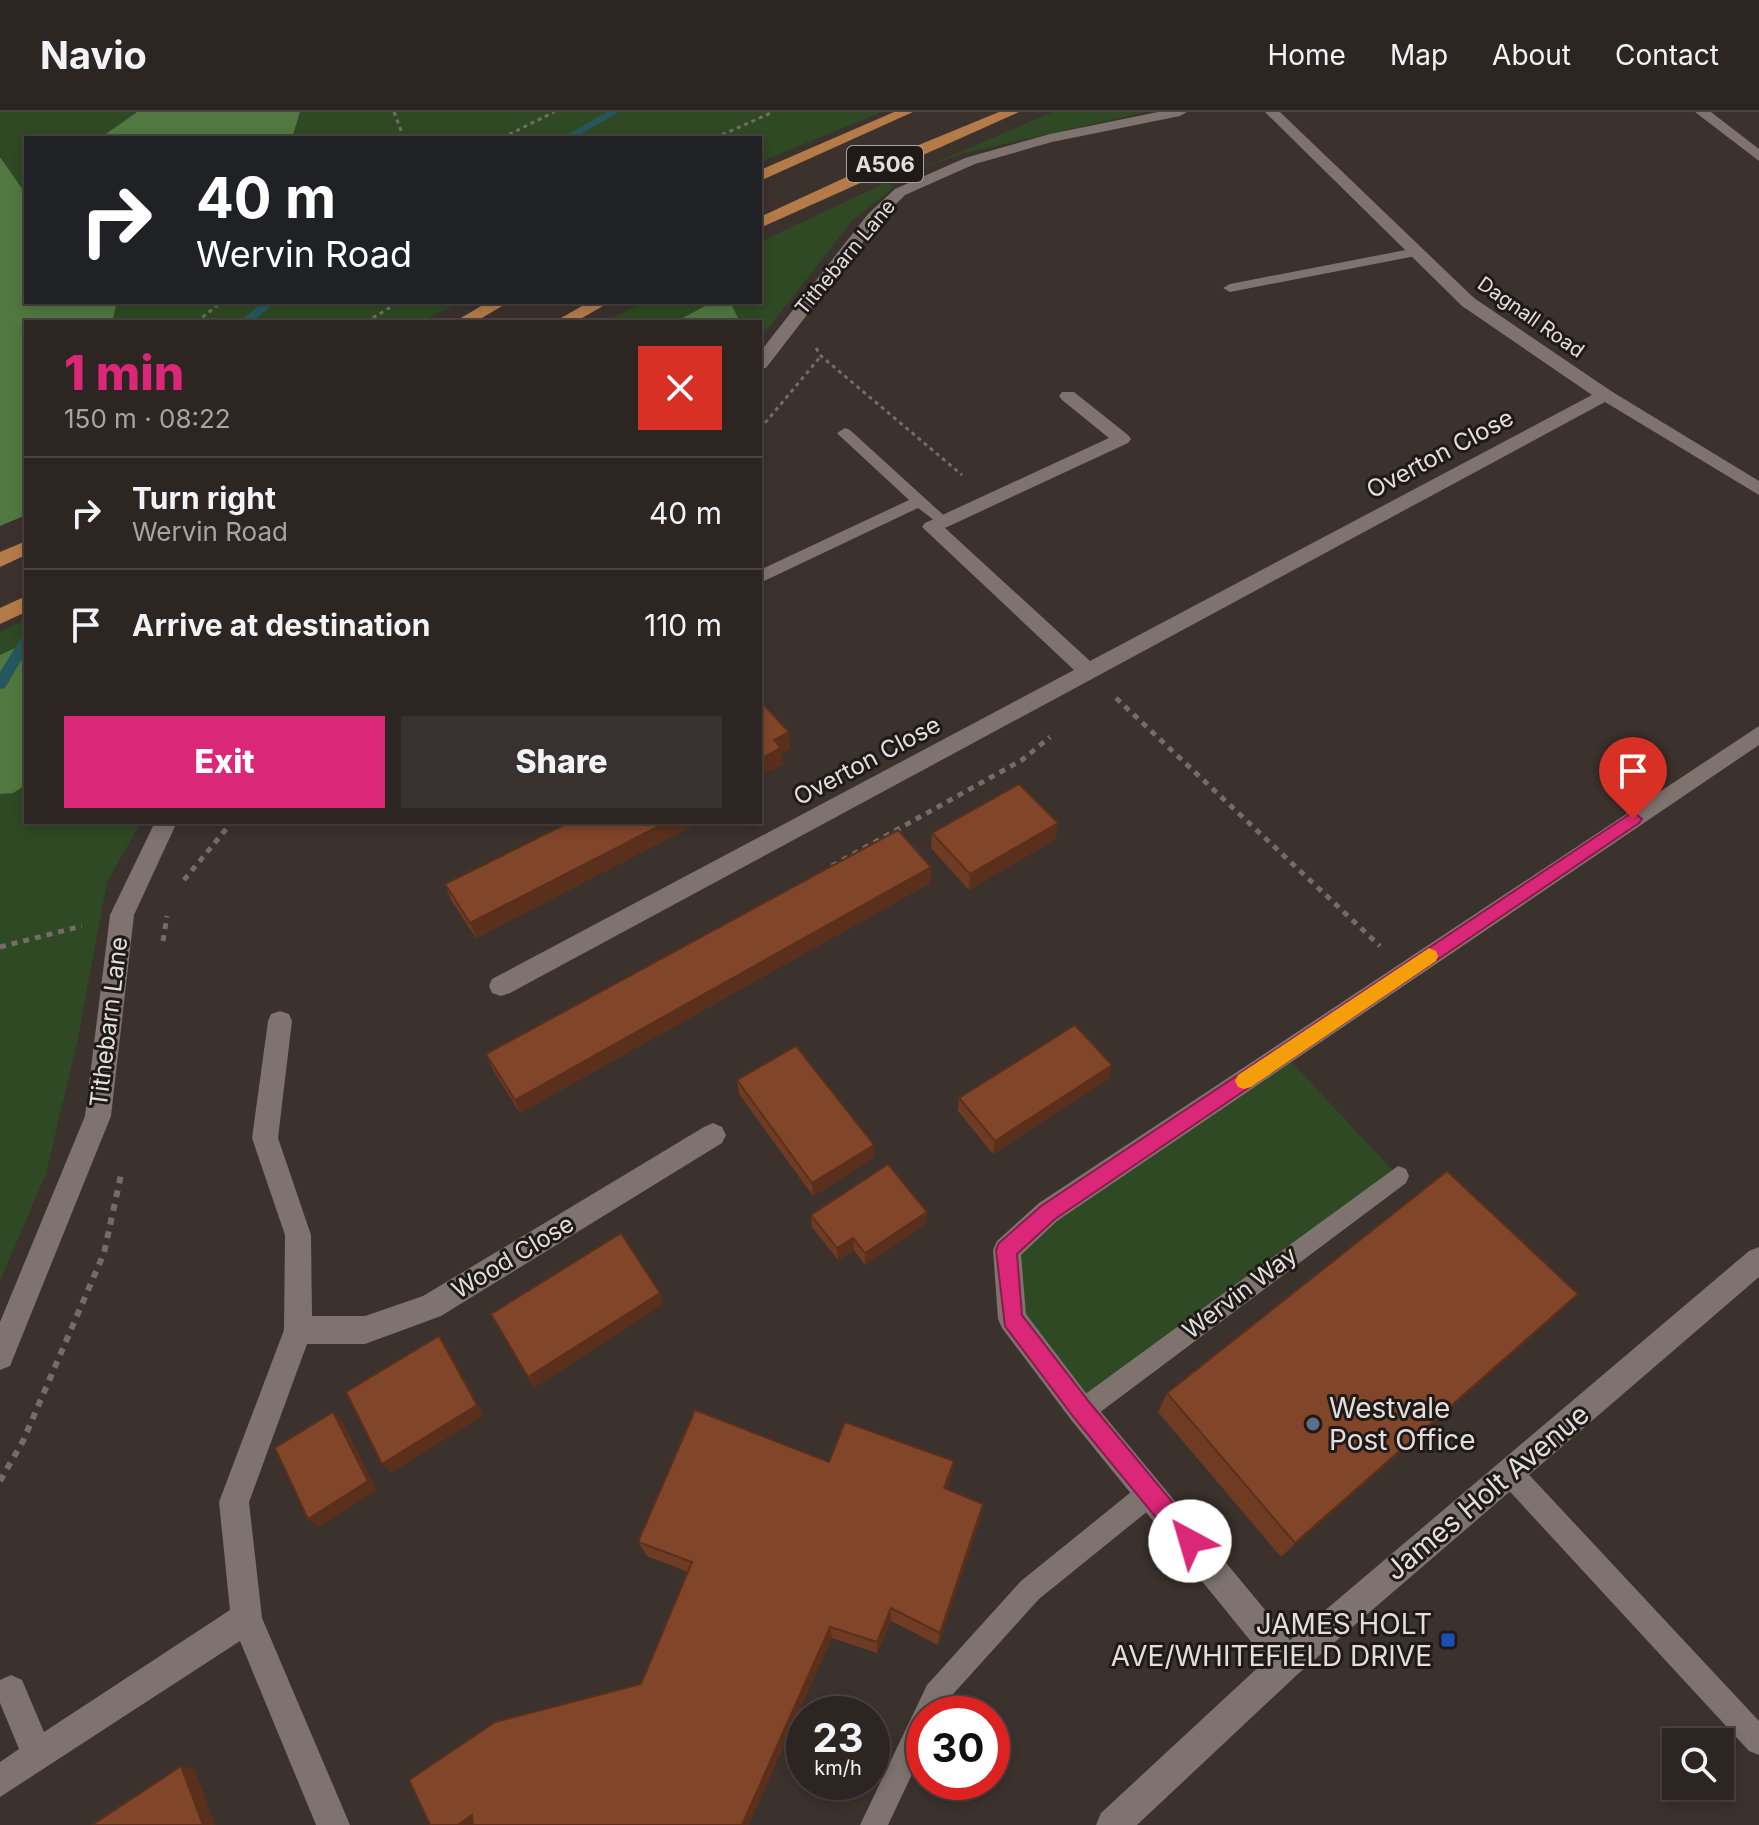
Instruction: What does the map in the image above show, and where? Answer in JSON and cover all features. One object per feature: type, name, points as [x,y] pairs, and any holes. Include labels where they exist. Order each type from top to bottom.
[{"type":"main road","name":"A506","points":[[762,175],[906,112]]},
{"type":"main road","name":"A506","points":[[762,222],[897,159],[1012,112]]},
{"type":"main road","points":[[466,320],[497,304]]},
{"type":"main road","points":[[566,320],[598,304]]},
{"type":"main road","points":[[0,560],[24,548]]},
{"type":"main road","points":[[0,617],[24,604]]},
{"type":"street","name":"Tithebarn Lane","points":[[762,361],[874,217],[900,192],[970,161],[1050,138],[1180,112]]},
{"type":"street","name":"Dagnall Road","points":[[1272,112],[1468,302],[1605,395],[1759,489]]},
{"type":"street","points":[[1702,112],[1759,156]]},
{"type":"street","name":"Overton Close","points":[[501,986],[1605,395]]},
{"type":"street","points":[[1068,396],[1122,439],[932,527],[1088,671]]},
{"type":"street","points":[[1288,1662],[1082,1411],[1012,1319],[1007,1250],[1048,1212],[1759,734]]},
{"type":"street","name":"Tithebarn Lane","points":[[0,1356],[98,1116],[122,915],[165,824]]},
{"type":"street","points":[[280,1021],[265,1138],[298,1235],[298,1330],[234,1502],[246,1618],[333,1825]]},
{"type":"street","name":"Wood Close","points":[[298,1330],[365,1330],[431,1307],[713,1135]]},
{"type":"street","name":"James Holt Avenue","points":[[1113,1825],[1288,1662],[1759,1260]]},
{"type":"street","points":[[0,1781],[246,1618]]},
{"type":"street","points":[[11,1691],[38,1756]]},
{"type":"lane","points":[[1230,288],[1416,252]]},
{"type":"lane","points":[[845,433],[943,522]]},
{"type":"lane","points":[[762,576],[919,501]]},
{"type":"lane","name":"Wervin Way","points":[[1082,1411],[1398,1176]]},
{"type":"lane","points":[[1510,1473],[1759,1741]]},
{"type":"lane","points":[[935,1696],[1030,1590],[1150,1493]]},
{"type":"lane","points":[[874,1825],[906,1757]]},
{"type":"path","points":[[394,112],[403,136]]},
{"type":"path","points":[[506,136],[554,112]]},
{"type":"path","points":[[719,136],[773,112]]},
{"type":"path","points":[[199,320],[219,304]]},
{"type":"path","points":[[369,320],[396,304]]},
{"type":"path","points":[[796,317],[821,356],[991,499]]},
{"type":"path","points":[[762,427],[821,356]]},
{"type":"path","points":[[1088,671],[1407,971]]},
{"type":"path","points":[[831,867],[1022,760],[1058,730]]},
{"type":"path","points":[[0,947],[122,915]]},
{"type":"green space","points":[[0,112],[137,112],[103,136],[24,136],[23,191],[0,156]]},
{"type":"green space","points":[[137,112],[300,112],[293,136],[103,136]]},
{"type":"green space","points":[[300,112],[882,112],[762,161],[762,136],[293,136]]},
{"type":"green space","points":[[1052,112],[1146,112],[961,154],[911,173]]},
{"type":"green space","points":[[0,157],[24,190],[24,304],[116,304],[112,320],[24,320],[24,516],[0,526]]},
{"type":"green space","points":[[887,182],[894,187],[852,221],[762,336],[762,320],[609,320],[640,304],[762,304],[762,241]]},
{"type":"green space","points":[[116,304],[456,304],[424,320],[112,320]]},
{"type":"green space","points":[[709,304],[731,304],[739,320],[679,320]]},
{"type":"green space","points":[[24,620],[24,824],[140,824],[107,882],[78,1038],[46,1174],[0,1281],[0,632]]},
{"type":"green space","points":[[24,644],[24,786],[13,793],[0,794],[0,655]]},
{"type":"green space","points":[[1284,1054],[1398,1176],[1082,1411],[1012,1319],[1007,1250]]},
{"type":"building","points":[[762,703],[789,732],[774,740],[781,748],[762,758]]},
{"type":"building","points":[[1019,784],[1058,823],[970,874],[932,833]]},
{"type":"building","points":[[566,824],[663,824],[470,923],[445,884]]},
{"type":"building","points":[[898,830],[931,867],[515,1100],[486,1054]]},
{"type":"building","points":[[1075,1025],[1112,1065],[995,1141],[959,1098]]},
{"type":"building","points":[[796,1046],[874,1145],[812,1183],[737,1080]]},
{"type":"building","points":[[888,1164],[927,1212],[865,1253],[853,1238],[837,1248],[811,1215]]},
{"type":"building","points":[[1447,1171],[1578,1294],[1295,1543],[1167,1393]]},
{"type":"building","points":[[621,1233],[660,1293],[528,1377],[491,1314]]},
{"type":"building","points":[[439,1336],[477,1405],[382,1464],[346,1392]]},
{"type":"building","points":[[695,1410],[829,1462],[845,1422],[954,1461],[944,1488],[983,1504],[940,1633],[891,1608],[877,1642],[830,1627],[799,1696],[786,1696],[786,1726],[742,1825],[473,1825],[472,1815],[458,1825],[430,1825],[409,1780],[495,1722],[641,1684],[692,1562],[638,1542]]},
{"type":"building","points":[[333,1412],[368,1481],[308,1519],[275,1448]]},
{"type":"building","points":[[181,1766],[203,1825],[92,1825]]},
{"type":"waterway","points":[[571,136],[614,112]]},
{"type":"waterway","points":[[247,320],[268,304]]},
{"type":"waterway","points":[[0,684],[24,644]]},
{"type":"slow traffic","points":[[1244,1081],[1429,956]]},
{"type":"place","name":"Westvale Post Office","points":[[1313,1424]]},
{"type":"place","name":"JAMES HOLT AVE/WHITEFIELD DRIVE","points":[[1448,1640]]},
{"type":"route","points":[[1190,1541],[1082,1411],[1012,1319],[1007,1250],[1048,1212],[1633,819]]}]
